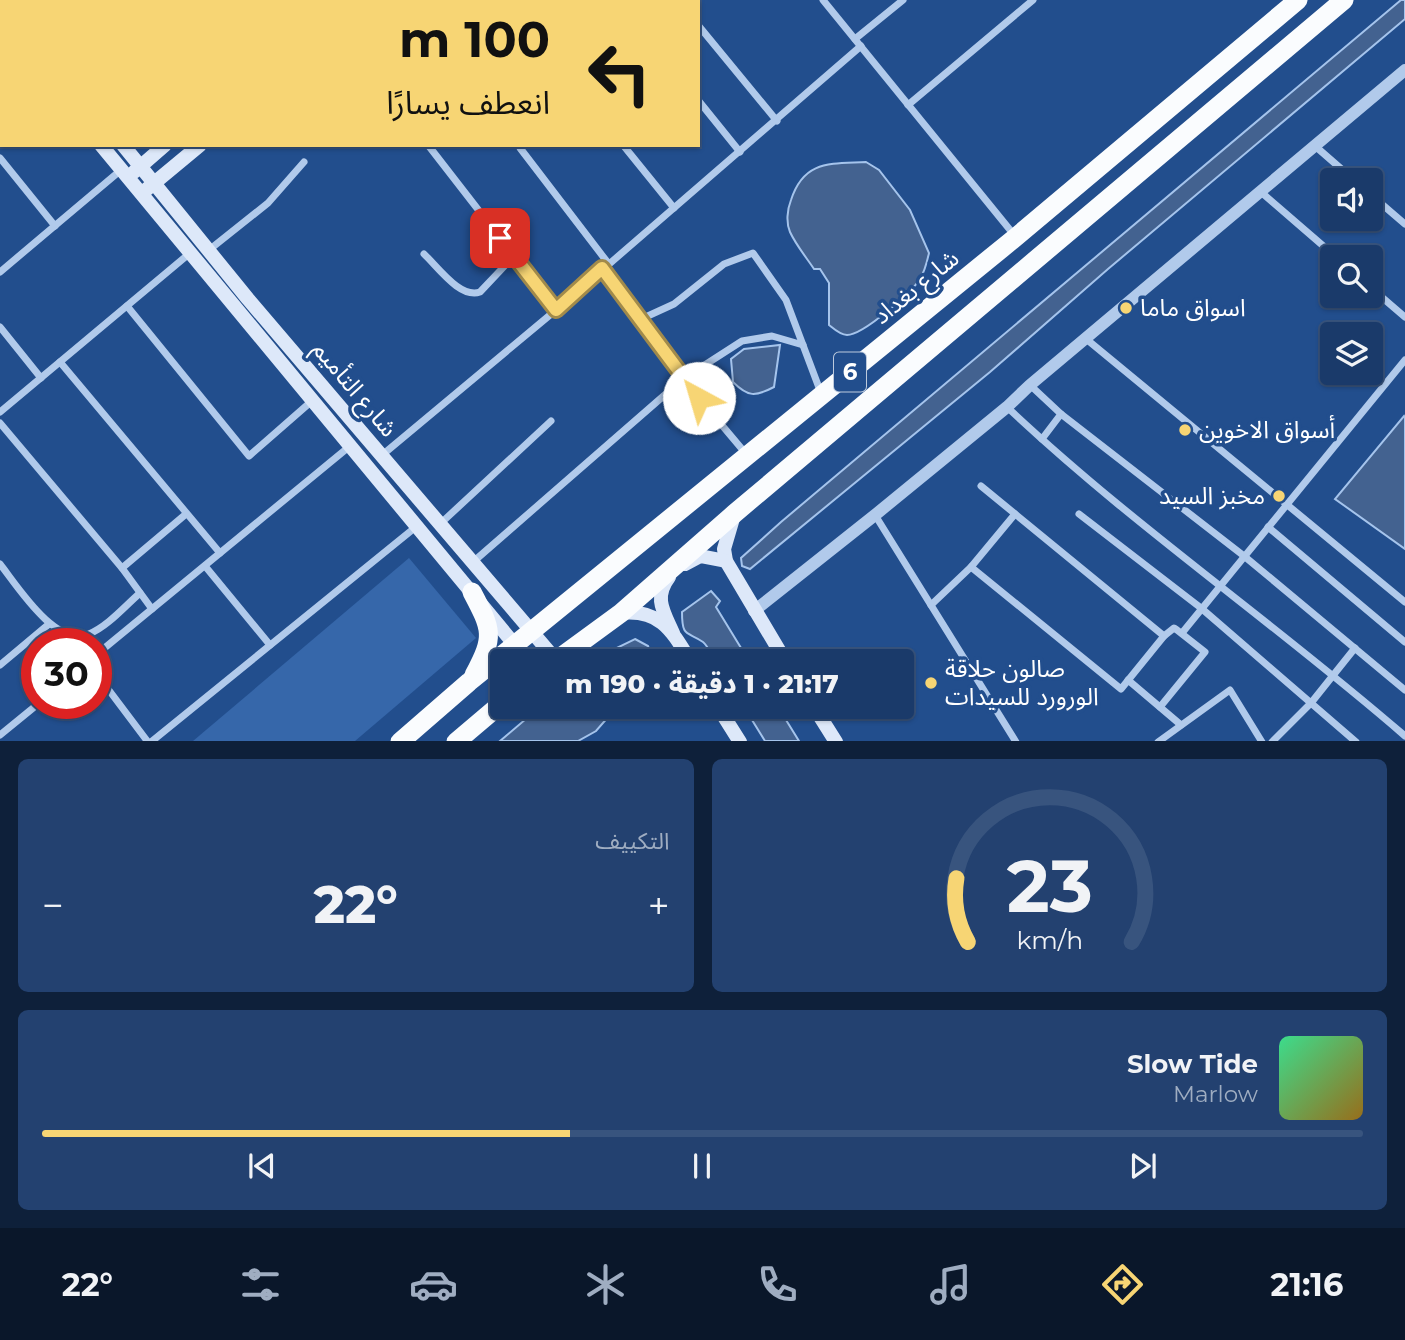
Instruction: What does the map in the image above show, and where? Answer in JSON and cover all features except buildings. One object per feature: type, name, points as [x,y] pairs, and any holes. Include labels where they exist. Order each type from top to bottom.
[{"type":"highway","name":"شارع بغداد","points":[[400,741],[1016,237],[1298,0]]},
{"type":"highway","name":"6","points":[[571,649],[621,612],[1344,0]]},
{"type":"highway","points":[[469,682],[488,647],[490,634],[486,619],[472,592]]},
{"type":"highway","points":[[456,741],[490,713]]},
{"type":"main road","name":"شارع التأميم","points":[[104,147],[518,649]]},
{"type":"main road","name":"شارع التأميم","points":[[125,147],[381,456],[546,649]]},
{"type":"main road","points":[[125,174],[141,167],[163,147]]},
{"type":"main road","points":[[142,194],[198,147]]},
{"type":"main road","points":[[735,513],[724,549],[726,561],[778,649]]},
{"type":"main road","points":[[683,649],[662,607],[660,593],[663,585],[672,573],[700,556],[726,561]]},
{"type":"main road","points":[[621,612],[639,611],[650,615],[673,633]]},
{"type":"main road","points":[[726,719],[740,741]]},
{"type":"main road","points":[[822,719],[836,741]]},
{"type":"street","points":[[823,0],[1016,237]]},
{"type":"street","points":[[381,456],[777,121],[903,0]]},
{"type":"street","points":[[908,105],[1033,0]]},
{"type":"street","points":[[700,27],[777,121]]},
{"type":"street","points":[[754,611],[1007,407],[1085,338],[1404,73]]},
{"type":"street","points":[[700,102],[740,152]]},
{"type":"street","points":[[1315,146],[1340,168]]},
{"type":"street","points":[[430,147],[556,310]]},
{"type":"street","points":[[626,147],[674,208]]},
{"type":"street","points":[[520,148],[605,265],[639,320],[683,379],[748,456]]},
{"type":"street","points":[[0,158],[55,226]]},
{"type":"street","points":[[209,250],[268,203],[304,162]]},
{"type":"street","points":[[0,272],[55,226],[125,174]]},
{"type":"street","points":[[1261,192],[1322,245]]},
{"type":"street","points":[[1383,205],[1405,224]]},
{"type":"street","points":[[0,412],[191,253]]},
{"type":"street","points":[[639,320],[674,304],[724,264],[753,253],[786,300],[822,396]]},
{"type":"street","points":[[424,254],[463,291],[473,294],[480,292],[514,256]]},
{"type":"street","points":[[1383,298],[1405,317]]},
{"type":"street","points":[[127,306],[249,456],[313,400]]},
{"type":"street","points":[[0,327],[41,378]]},
{"type":"street","points":[[473,562],[683,379],[743,341],[772,336],[803,345]]},
{"type":"street","points":[[1085,338],[1405,602]]},
{"type":"street","points":[[1182,633],[1405,360]]},
{"type":"street","points":[[60,362],[220,553]]},
{"type":"street","points":[[1030,385],[1061,414],[1244,556],[1405,690]]},
{"type":"street","points":[[1007,407],[1219,586],[1334,674],[1405,736]]},
{"type":"street","points":[[1042,439],[1061,414]]},
{"type":"street","points":[[440,524],[551,421]]},
{"type":"street","points":[[0,423],[122,568],[152,609]]},
{"type":"street","points":[[112,642],[351,446]]},
{"type":"street","points":[[981,486],[1164,636]]},
{"type":"street","points":[[122,568],[186,514]]},
{"type":"street","points":[[931,605],[971,567],[1015,514]]},
{"type":"street","points":[[1079,514],[1201,608],[1356,741]]},
{"type":"street","points":[[876,515],[1016,741]]},
{"type":"street","points":[[112,693],[150,741],[417,525]]},
{"type":"street","points":[[1268,527],[1405,642]]},
{"type":"street","points":[[0,564],[49,624],[69,636],[86,635],[102,627],[140,593]]},
{"type":"street","points":[[205,566],[270,645]]},
{"type":"street","points":[[971,567],[1121,689],[1164,636],[1174,628],[1182,633],[1205,652],[1160,707]]},
{"type":"street","points":[[0,665],[49,624]]},
{"type":"street","points":[[1272,741],[1311,703],[1355,648]]},
{"type":"street","points":[[1128,680],[1181,725]]},
{"type":"street","points":[[1158,741],[1230,690],[1262,741]]},
{"type":"street","points":[[0,735],[21,718]]},
{"type":"shaded area","points":[[1401,0],[1405,0],[1405,19],[990,372],[750,569],[742,566],[741,558],[781,522]]},
{"type":"shaded area","points":[[866,162],[879,170],[910,210],[929,253],[922,276],[907,294],[864,328],[844,335],[829,325],[829,283],[820,269],[814,269],[795,242],[789,228],[788,212],[796,187],[811,171],[830,164]]},
{"type":"shaded area","points":[[780,345],[774,387],[752,394],[743,391],[733,382],[731,359],[744,349]]},
{"type":"shaded area","points":[[1404,416],[1405,418],[1405,549],[1335,499]]},
{"type":"shaded area","points":[[409,558],[476,638],[355,741],[193,741]]},
{"type":"shaded area","points":[[711,591],[720,601],[716,607],[742,649],[708,649],[684,630],[682,612]]},
{"type":"shaded area","points":[[635,639],[649,649],[614,649]]},
{"type":"shaded area","points":[[526,719],[606,719],[596,731],[578,741],[500,741]]},
{"type":"shaded area","points":[[751,719],[785,719],[799,741],[765,741]]},
{"type":"place","name":"اسواق ماما","points":[[1126,308]]},
{"type":"place","name":"أسواق الاخوين","points":[[1185,430]]},
{"type":"place","name":"مخبز السيد","points":[[1279,496]]},
{"type":"place","name":"صالون حلاقة الورورد للسيدات","points":[[931,683]]},
{"type":"route","points":[[500,238],[556,310],[602,268],[699,398]]}]
